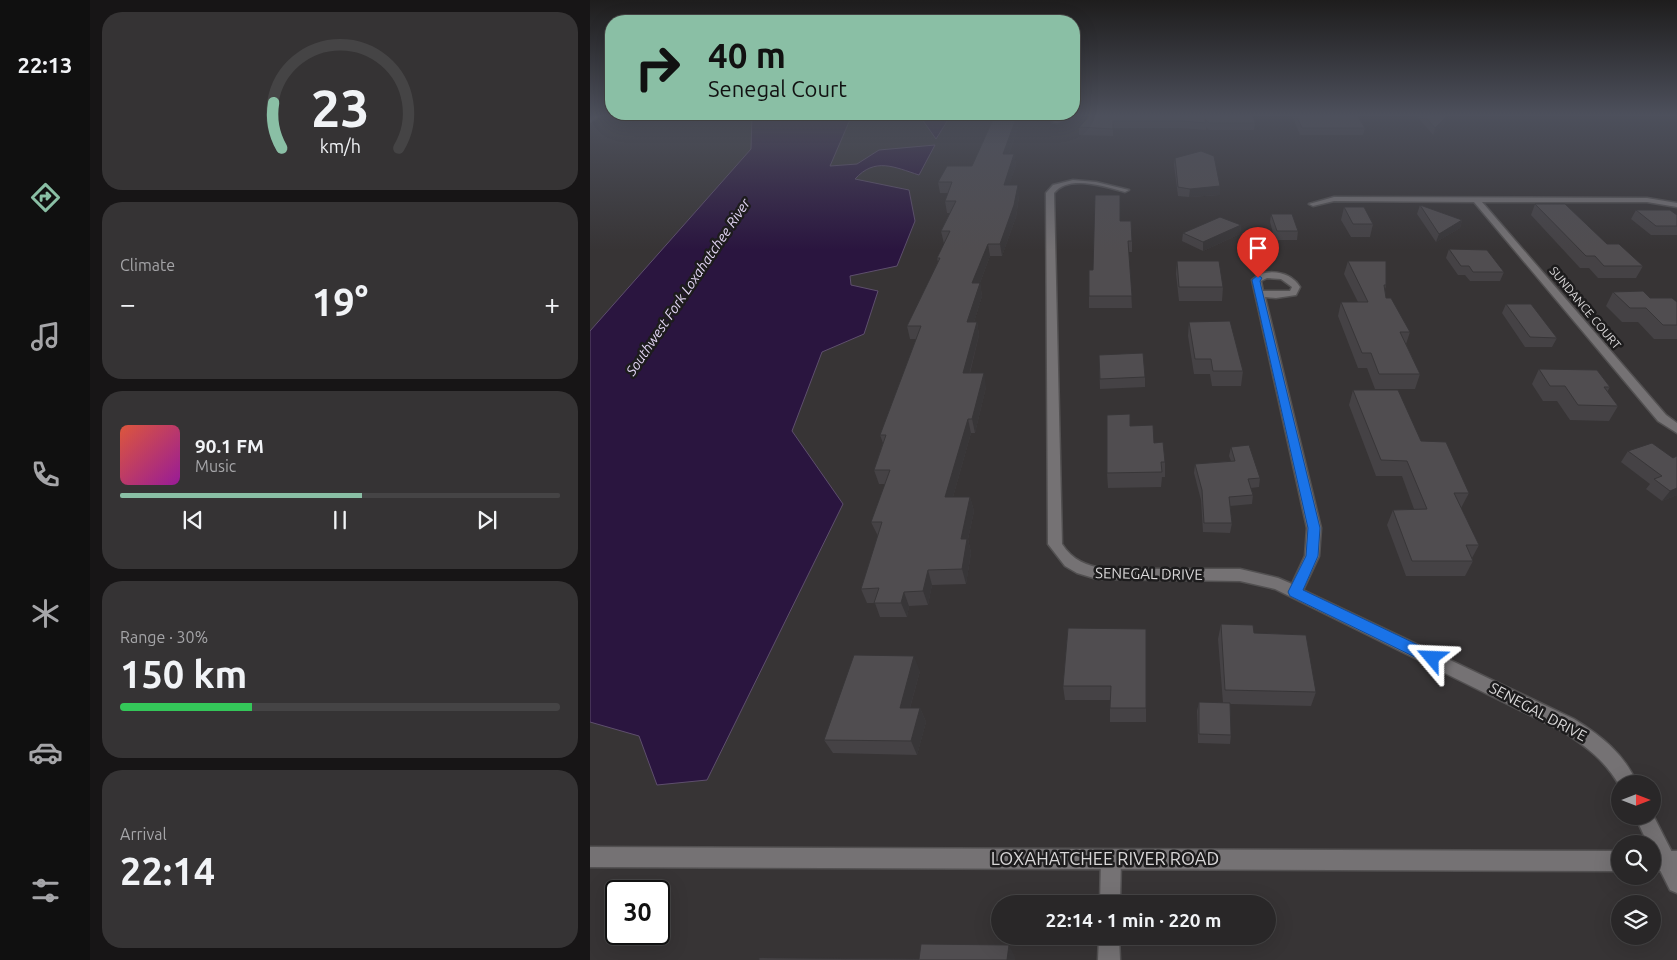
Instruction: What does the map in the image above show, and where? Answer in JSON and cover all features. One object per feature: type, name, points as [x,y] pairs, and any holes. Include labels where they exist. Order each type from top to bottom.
[{"type":"street","name":"SENEGAL DRIVE","points":[[1125,190],[1077,181],[1056,186],[1050,193],[1055,544],[1062,556],[1073,566],[1088,572],[1105,574],[1240,575],[1278,584],[1568,725],[1589,738],[1609,756],[1622,775]]},
{"type":"street","points":[[1313,204],[1334,199],[1647,200],[1677,205]]},
{"type":"street","name":"SUNDANCE COURT","points":[[1477,200],[1662,418],[1677,429]]},
{"type":"street","points":[[1259,293],[1314,528],[1312,556],[1295,592]]},
{"type":"street","points":[[1648,825],[1677,883]]},
{"type":"street","name":"LOXAHATCHEE RIVER ROAD","points":[[590,857],[1611,861]]},
{"type":"street","points":[[1110,895],[1111,860]]},
{"type":"street","points":[[1109,945],[1109,960]]},
{"type":"water","name":"Southwest Fork Loxahatchee River","points":[[741,160],[833,160],[830,166],[857,164],[864,160],[927,160],[919,175],[893,167],[877,166],[862,172],[855,179],[909,190],[915,221],[897,266],[850,276],[851,285],[878,291],[864,334],[822,352],[792,431],[843,504],[707,780],[657,785],[639,736],[590,722],[590,331]]},
{"type":"building","points":[[975,160],[1012,160],[1004,185],[1018,185],[1014,205],[1000,244],[988,244],[972,283],[980,283],[967,322],[977,322],[963,373],[984,373],[972,419],[968,419],[945,497],[970,497],[961,539],[967,539],[962,569],[928,570],[923,591],[904,592],[901,603],[874,603],[879,588],[861,589],[882,522],[871,522],[890,470],[874,470],[886,435],[880,435],[921,326],[907,326],[940,258],[937,258],[950,231],[941,231],[956,201],[945,201],[952,182],[938,182],[947,166],[972,166]]},
{"type":"building","points":[[1175,160],[1215,160],[1220,186],[1190,189],[1178,187]]},
{"type":"building","points":[[1095,195],[1120,195],[1120,221],[1131,221],[1132,241],[1128,241],[1132,296],[1089,296],[1089,270],[1093,270]]},
{"type":"building","points":[[1535,204],[1565,204],[1607,244],[1619,244],[1643,266],[1604,266],[1595,256],[1586,256]]},
{"type":"building","points":[[1420,205],[1462,220],[1439,234]]},
{"type":"building","points":[[1344,207],[1364,207],[1373,224],[1353,224]]},
{"type":"building","points":[[1636,210],[1670,210],[1677,215],[1677,226],[1656,226]]},
{"type":"building","points":[[1271,214],[1292,214],[1298,231],[1277,231]]},
{"type":"building","points":[[1220,217],[1241,225],[1203,242],[1183,233]]},
{"type":"building","points":[[1449,249],[1487,250],[1504,272],[1473,272],[1469,266],[1461,266]]},
{"type":"building","points":[[1177,261],[1219,261],[1223,287],[1179,287]]},
{"type":"building","points":[[1348,261],[1386,261],[1386,285],[1384,285],[1386,298],[1391,298],[1410,332],[1400,332],[1420,374],[1379,374],[1371,353],[1362,353],[1341,302],[1368,302]]},
{"type":"building","points":[[1643,291],[1650,298],[1672,298],[1677,302],[1677,325],[1663,325],[1646,308],[1630,308],[1613,292]]},
{"type":"building","points":[[1506,304],[1531,304],[1557,338],[1530,337]]},
{"type":"building","points":[[1230,321],[1243,371],[1213,371],[1211,359],[1195,359],[1189,322]]},
{"type":"building","points":[[1143,353],[1145,377],[1100,379],[1099,355]]},
{"type":"building","points":[[1539,369],[1597,370],[1610,387],[1604,387],[1618,406],[1578,405],[1565,386],[1550,386]]},
{"type":"building","points":[[1353,390],[1398,390],[1421,441],[1446,442],[1469,493],[1454,493],[1479,545],[1466,545],[1473,561],[1412,561],[1393,510],[1427,509],[1407,461],[1381,460]]},
{"type":"building","points":[[1130,414],[1130,426],[1153,425],[1154,443],[1163,442],[1165,462],[1161,462],[1162,472],[1107,473],[1107,415]]},
{"type":"building","points":[[1652,443],[1673,458],[1677,456],[1677,488],[1670,491],[1654,479],[1662,476],[1628,451]]},
{"type":"building","points":[[1249,445],[1260,478],[1248,479],[1253,495],[1229,497],[1232,523],[1204,523],[1202,490],[1195,464],[1235,461],[1231,447]]},
{"type":"building","points":[[1221,624],[1253,625],[1254,633],[1306,635],[1316,692],[1225,690]]},
{"type":"building","points":[[1068,628],[1146,629],[1146,708],[1110,708],[1111,686],[1063,686]]},
{"type":"building","points":[[854,655],[914,656],[900,708],[920,708],[911,741],[824,740]]},
{"type":"building","points":[[1199,702],[1230,703],[1231,735],[1199,734]]},
{"type":"building","points":[[921,944],[1009,945],[1007,960],[759,960],[759,958],[919,959]]},
{"type":"route","points":[[1258,278],[1256,280],[1257,286],[1314,528],[1312,556],[1308,569],[1295,592],[1432,658]]}]
